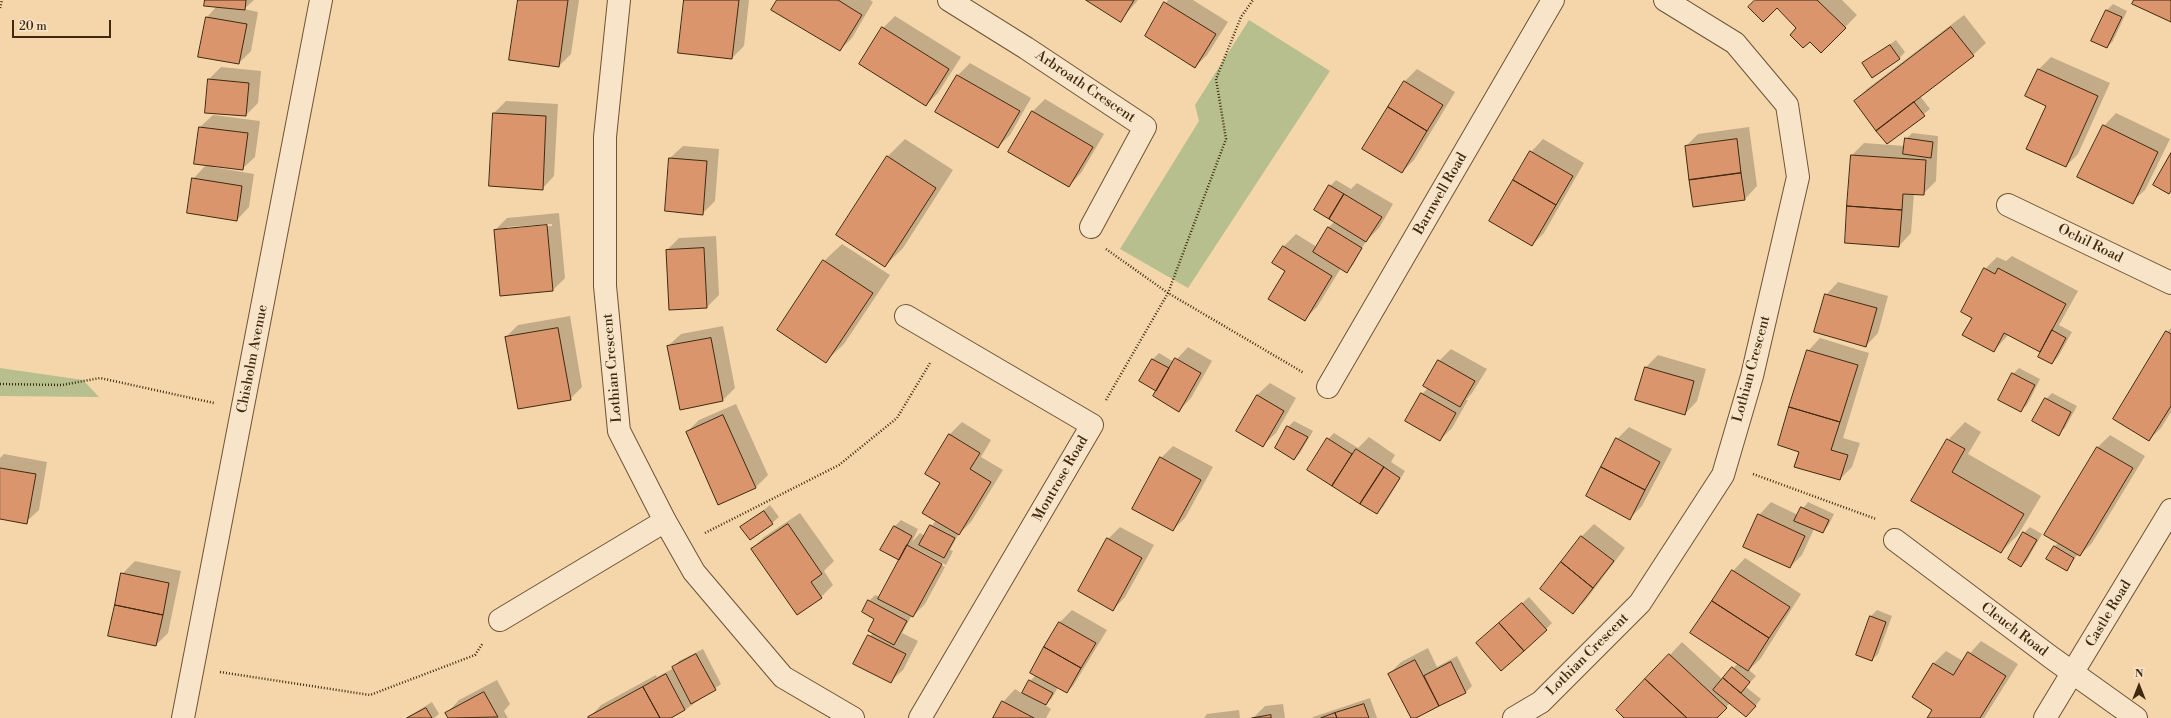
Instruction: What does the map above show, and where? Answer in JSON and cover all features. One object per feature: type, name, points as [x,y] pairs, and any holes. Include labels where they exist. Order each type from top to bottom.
[{"type":"street","name":"Chisholm Avenue","points":[[183,718],[244,409],[321,0]]},
{"type":"street","name":"Lothian Crescent","points":[[619,0],[605,137],[605,286],[618,431],[665,521],[694,572],[783,677],[852,718]]},
{"type":"street","name":"Arbroath Crescent","points":[[949,0],[1026,48],[1145,127],[1091,227]]},
{"type":"street","name":"Barnwell Road","points":[[1328,387],[1553,0]]},
{"type":"street","name":"Lothian Crescent","points":[[1514,718],[1541,702],[1640,602],[1723,475],[1752,376],[1798,177],[1787,105],[1735,43],[1665,0]]},
{"type":"street","name":"Ochil Road","points":[[2008,205],[2171,283]]},
{"type":"street","name":"Montrose Road","points":[[906,316],[1092,425],[920,718]]},
{"type":"street","name":"Castle Road","points":[[2045,718],[2171,510]]},
{"type":"street","points":[[500,620],[665,521]]},
{"type":"street","name":"Cleuch Road","points":[[1895,540],[2073,674],[2136,718]]},
{"type":"path","points":[[0,8],[2,0]]},
{"type":"path","points":[[1092,425],[1168,292],[1226,139],[1216,79],[1241,17],[1253,0]]},
{"type":"path","points":[[1091,227],[1107,250],[1168,292],[1328,387]]},
{"type":"path","points":[[679,546],[839,465],[897,418],[945,338]]},
{"type":"path","points":[[0,384],[62,385],[100,378],[244,409]]},
{"type":"path","points":[[1726,464],[1891,524],[1895,540]]},
{"type":"path","points":[[194,668],[370,695],[475,655],[500,620]]},
{"type":"green space","points":[[1249,20],[1330,71],[1188,288],[1120,249],[1199,121],[1195,105]]},
{"type":"green space","points":[[0,368],[83,380],[99,397],[0,396]]},
{"type":"building","points":[[205,0],[246,0],[245,10],[204,6]]},
{"type":"building","points":[[518,0],[568,0],[559,67],[509,60]]},
{"type":"building","points":[[684,0],[739,0],[732,59],[678,53]]},
{"type":"building","points":[[777,0],[838,0],[862,15],[840,51],[771,10]]},
{"type":"building","points":[[1086,0],[1134,0],[1121,22]]},
{"type":"building","points":[[1755,0],[1817,0],[1846,28],[1821,53],[1810,42],[1803,48],[1790,35],[1796,28],[1777,8],[1763,22],[1748,7]]},
{"type":"building","points":[[2134,0],[2171,0],[2171,22],[2132,4]]},
{"type":"building","points":[[1164,2],[1216,34],[1195,68],[1145,36]]},
{"type":"building","points":[[2106,10],[2122,17],[2107,48],[2091,41]]},
{"type":"building","points":[[206,17],[247,24],[239,64],[198,57]]},
{"type":"building","points":[[882,27],[949,69],[926,106],[859,64]]},
{"type":"building","points":[[1951,27],[1974,56],[1876,131],[1854,101]]},
{"type":"building","points":[[1890,45],[1900,59],[1872,78],[1862,63]]},
{"type":"building","points":[[2038,69],[2098,96],[2066,167],[2026,149],[2046,106],[2025,96]]},
{"type":"building","points":[[957,75],[1020,111],[998,148],[935,112]]},
{"type":"building","points":[[208,79],[249,83],[246,116],[205,113]]},
{"type":"building","points":[[1404,81],[1443,105],[1427,131],[1388,107]]},
{"type":"building","points":[[1914,102],[1925,116],[1887,144],[1876,131]]},
{"type":"building","points":[[1388,107],[1427,131],[1402,173],[1362,149]]},
{"type":"building","points":[[1032,111],[1093,147],[1069,187],[1008,152]]},
{"type":"building","points":[[493,113],[546,116],[543,190],[489,186]]},
{"type":"building","points":[[2103,125],[2158,152],[2133,204],[2077,177]]},
{"type":"building","points":[[199,127],[248,133],[243,170],[194,164]]},
{"type":"building","points":[[1905,138],[1933,142],[1931,158],[1903,154]]},
{"type":"building","points":[[1737,139],[1741,173],[1689,180],[1685,146]]},
{"type":"building","points":[[1530,151],[1573,176],[1556,205],[1513,180]]},
{"type":"building","points":[[2171,153],[2171,191],[2169,194],[2153,185]]},
{"type":"building","points":[[1851,155],[1926,160],[1924,195],[1903,194],[1902,210],[1847,206]]},
{"type":"building","points":[[887,156],[936,188],[885,267],[836,235]]},
{"type":"building","points":[[669,158],[707,161],[703,215],[665,211]]},
{"type":"building","points":[[1741,173],[1745,200],[1693,207],[1689,180]]},
{"type":"building","points":[[192,178],[242,186],[237,221],[187,213]]},
{"type":"building","points":[[1513,180],[1556,205],[1532,246],[1489,221]]},
{"type":"building","points":[[1329,185],[1344,194],[1329,219],[1314,210]]},
{"type":"building","points":[[1344,194],[1382,217],[1366,242],[1329,219]]},
{"type":"building","points":[[1847,206],[1902,210],[1899,247],[1845,243]]},
{"type":"building","points":[[547,225],[553,291],[500,296],[494,230]]},
{"type":"building","points":[[1328,227],[1362,248],[1347,273],[1313,252]]},
{"type":"building","points":[[1283,246],[1332,276],[1305,321],[1268,299],[1285,271],[1272,263]]},
{"type":"building","points":[[704,248],[707,308],[669,310],[666,250]]},
{"type":"building","points":[[823,260],[873,293],[826,363],[777,330]]},
{"type":"building","points":[[1984,268],[1995,274],[1998,268],[2066,304],[2040,352],[2004,333],[1994,352],[1962,335],[1972,318],[1961,312]]},
{"type":"building","points":[[1825,294],[1877,308],[1866,347],[1814,332]]},
{"type":"building","points":[[558,328],[571,400],[518,409],[505,337]]},
{"type":"building","points":[[2052,330],[2066,338],[2052,364],[2038,357]]},
{"type":"building","points":[[2166,331],[2171,334],[2171,406],[2149,441],[2113,419]]},
{"type":"building","points":[[711,338],[723,401],[680,410],[667,346]]},
{"type":"building","points":[[1807,350],[1858,365],[1840,422],[1789,407]]},
{"type":"building","points":[[1175,358],[1201,373],[1179,412],[1153,396]]},
{"type":"building","points":[[1152,359],[1169,368],[1156,391],[1139,381]]},
{"type":"building","points":[[1438,360],[1475,381],[1460,407],[1423,386]]},
{"type":"building","points":[[1645,367],[1694,381],[1685,415],[1635,400]]},
{"type":"building","points":[[2012,373],[2035,385],[2021,412],[1998,400]]},
{"type":"building","points":[[1421,393],[1456,413],[1440,441],[1405,421]]},
{"type":"building","points":[[1257,395],[1284,411],[1263,447],[1236,431]]},
{"type":"building","points":[[2045,398],[2071,412],[2059,436],[2032,421]]},
{"type":"building","points":[[1789,407],[1840,422],[1831,450],[1848,455],[1840,480],[1794,467],[1799,452],[1778,445]]},
{"type":"building","points":[[723,415],[756,488],[718,505],[686,432]]},
{"type":"building","points":[[1287,426],[1308,437],[1294,460],[1275,448]]},
{"type":"building","points":[[949,434],[980,453],[970,469],[991,482],[959,535],[922,513],[940,483],[925,474]]},
{"type":"building","points":[[1327,438],[1352,454],[1332,486],[1307,470]]},
{"type":"building","points":[[1616,438],[1660,462],[1645,490],[1601,467]]},
{"type":"building","points":[[1947,439],[1965,449],[1952,472],[2024,514],[2001,553],[1911,501]]},
{"type":"building","points":[[2097,447],[2133,468],[2080,556],[2044,535]]},
{"type":"building","points":[[1356,449],[1384,467],[1360,504],[1332,486]]},
{"type":"building","points":[[1160,457],[1201,480],[1173,531],[1132,509]]},
{"type":"building","points":[[1384,467],[1400,478],[1377,514],[1360,504]]},
{"type":"building","points":[[1601,467],[1645,490],[1630,520],[1586,496]]},
{"type":"building","points":[[0,468],[36,474],[27,524],[0,519]]},
{"type":"building","points":[[1801,507],[1829,520],[1823,533],[1794,521]]},
{"type":"building","points":[[764,511],[773,524],[750,540],[740,527]]},
{"type":"building","points":[[1758,514],[1805,536],[1790,568],[1743,547]]},
{"type":"building","points":[[788,524],[822,574],[811,582],[822,598],[797,615],[751,549]]},
{"type":"building","points":[[930,525],[955,538],[944,558],[919,545]]},
{"type":"building","points":[[894,526],[912,536],[899,560],[880,550]]},
{"type":"building","points":[[2023,532],[2037,540],[2021,567],[2008,559]]},
{"type":"building","points":[[1581,536],[1614,561],[1593,588],[1561,562]]},
{"type":"building","points":[[1107,538],[1142,558],[1113,611],[1078,591]]},
{"type":"building","points":[[907,545],[942,564],[913,617],[878,599]]},
{"type":"building","points":[[2054,546],[2074,558],[2067,571],[2046,559]]},
{"type":"building","points":[[1561,562],[1593,588],[1573,614],[1540,589]]},
{"type":"building","points":[[1732,570],[1790,607],[1769,638],[1712,601]]},
{"type":"building","points":[[121,573],[169,583],[163,615],[115,605]]},
{"type":"building","points":[[868,600],[907,621],[894,645],[868,631],[874,619],[862,612]]},
{"type":"building","points":[[1712,601],[1769,638],[1748,671],[1690,633]]},
{"type":"building","points":[[1522,603],[1547,630],[1524,651],[1499,623]]},
{"type":"building","points":[[115,605],[163,615],[156,646],[108,636]]},
{"type":"building","points":[[1870,616],[1886,622],[1872,661],[1856,655]]},
{"type":"building","points":[[1059,622],[1096,643],[1081,668],[1044,647]]},
{"type":"building","points":[[1499,623],[1524,651],[1501,671],[1476,643]]},
{"type":"building","points":[[868,635],[906,654],[891,683],[853,664]]},
{"type":"building","points":[[1044,647],[1081,668],[1067,693],[1030,673]]},
{"type":"building","points":[[1968,652],[2006,676],[1980,718],[1927,718],[1932,710],[1912,697],[1933,663],[1953,675]]},
{"type":"building","points":[[696,654],[716,690],[691,704],[672,667]]},
{"type":"building","points":[[1669,654],[1727,708],[1717,718],[1687,718],[1645,679]]},
{"type":"building","points":[[1415,660],[1439,706],[1416,718],[1411,718],[1388,674]]},
{"type":"building","points":[[1451,662],[1466,693],[1439,706],[1424,676]]},
{"type":"building","points":[[1732,667],[1750,682],[1741,693],[1723,678]]},
{"type":"building","points":[[666,674],[685,710],[671,718],[660,718],[643,687]]},
{"type":"building","points":[[1723,678],[1756,706],[1746,717],[1713,690]]},
{"type":"building","points":[[1645,679],[1687,718],[1624,718],[1616,710]]},
{"type":"building","points":[[1029,680],[1053,693],[1046,705],[1022,693]]},
{"type":"building","points":[[643,687],[660,718],[588,718],[588,717]]},
{"type":"building","points":[[484,692],[498,717],[448,718],[445,713]]},
{"type":"building","points":[[1002,701],[1034,718],[993,718]]},
{"type":"building","points":[[1364,704],[1369,718],[1337,718],[1335,713]]},
{"type":"building","points":[[426,708],[432,718],[407,718]]},
{"type":"building","points":[[1335,713],[1337,718],[1321,718]]},
{"type":"building","points":[[1271,715],[1271,718],[1252,718]]}]
